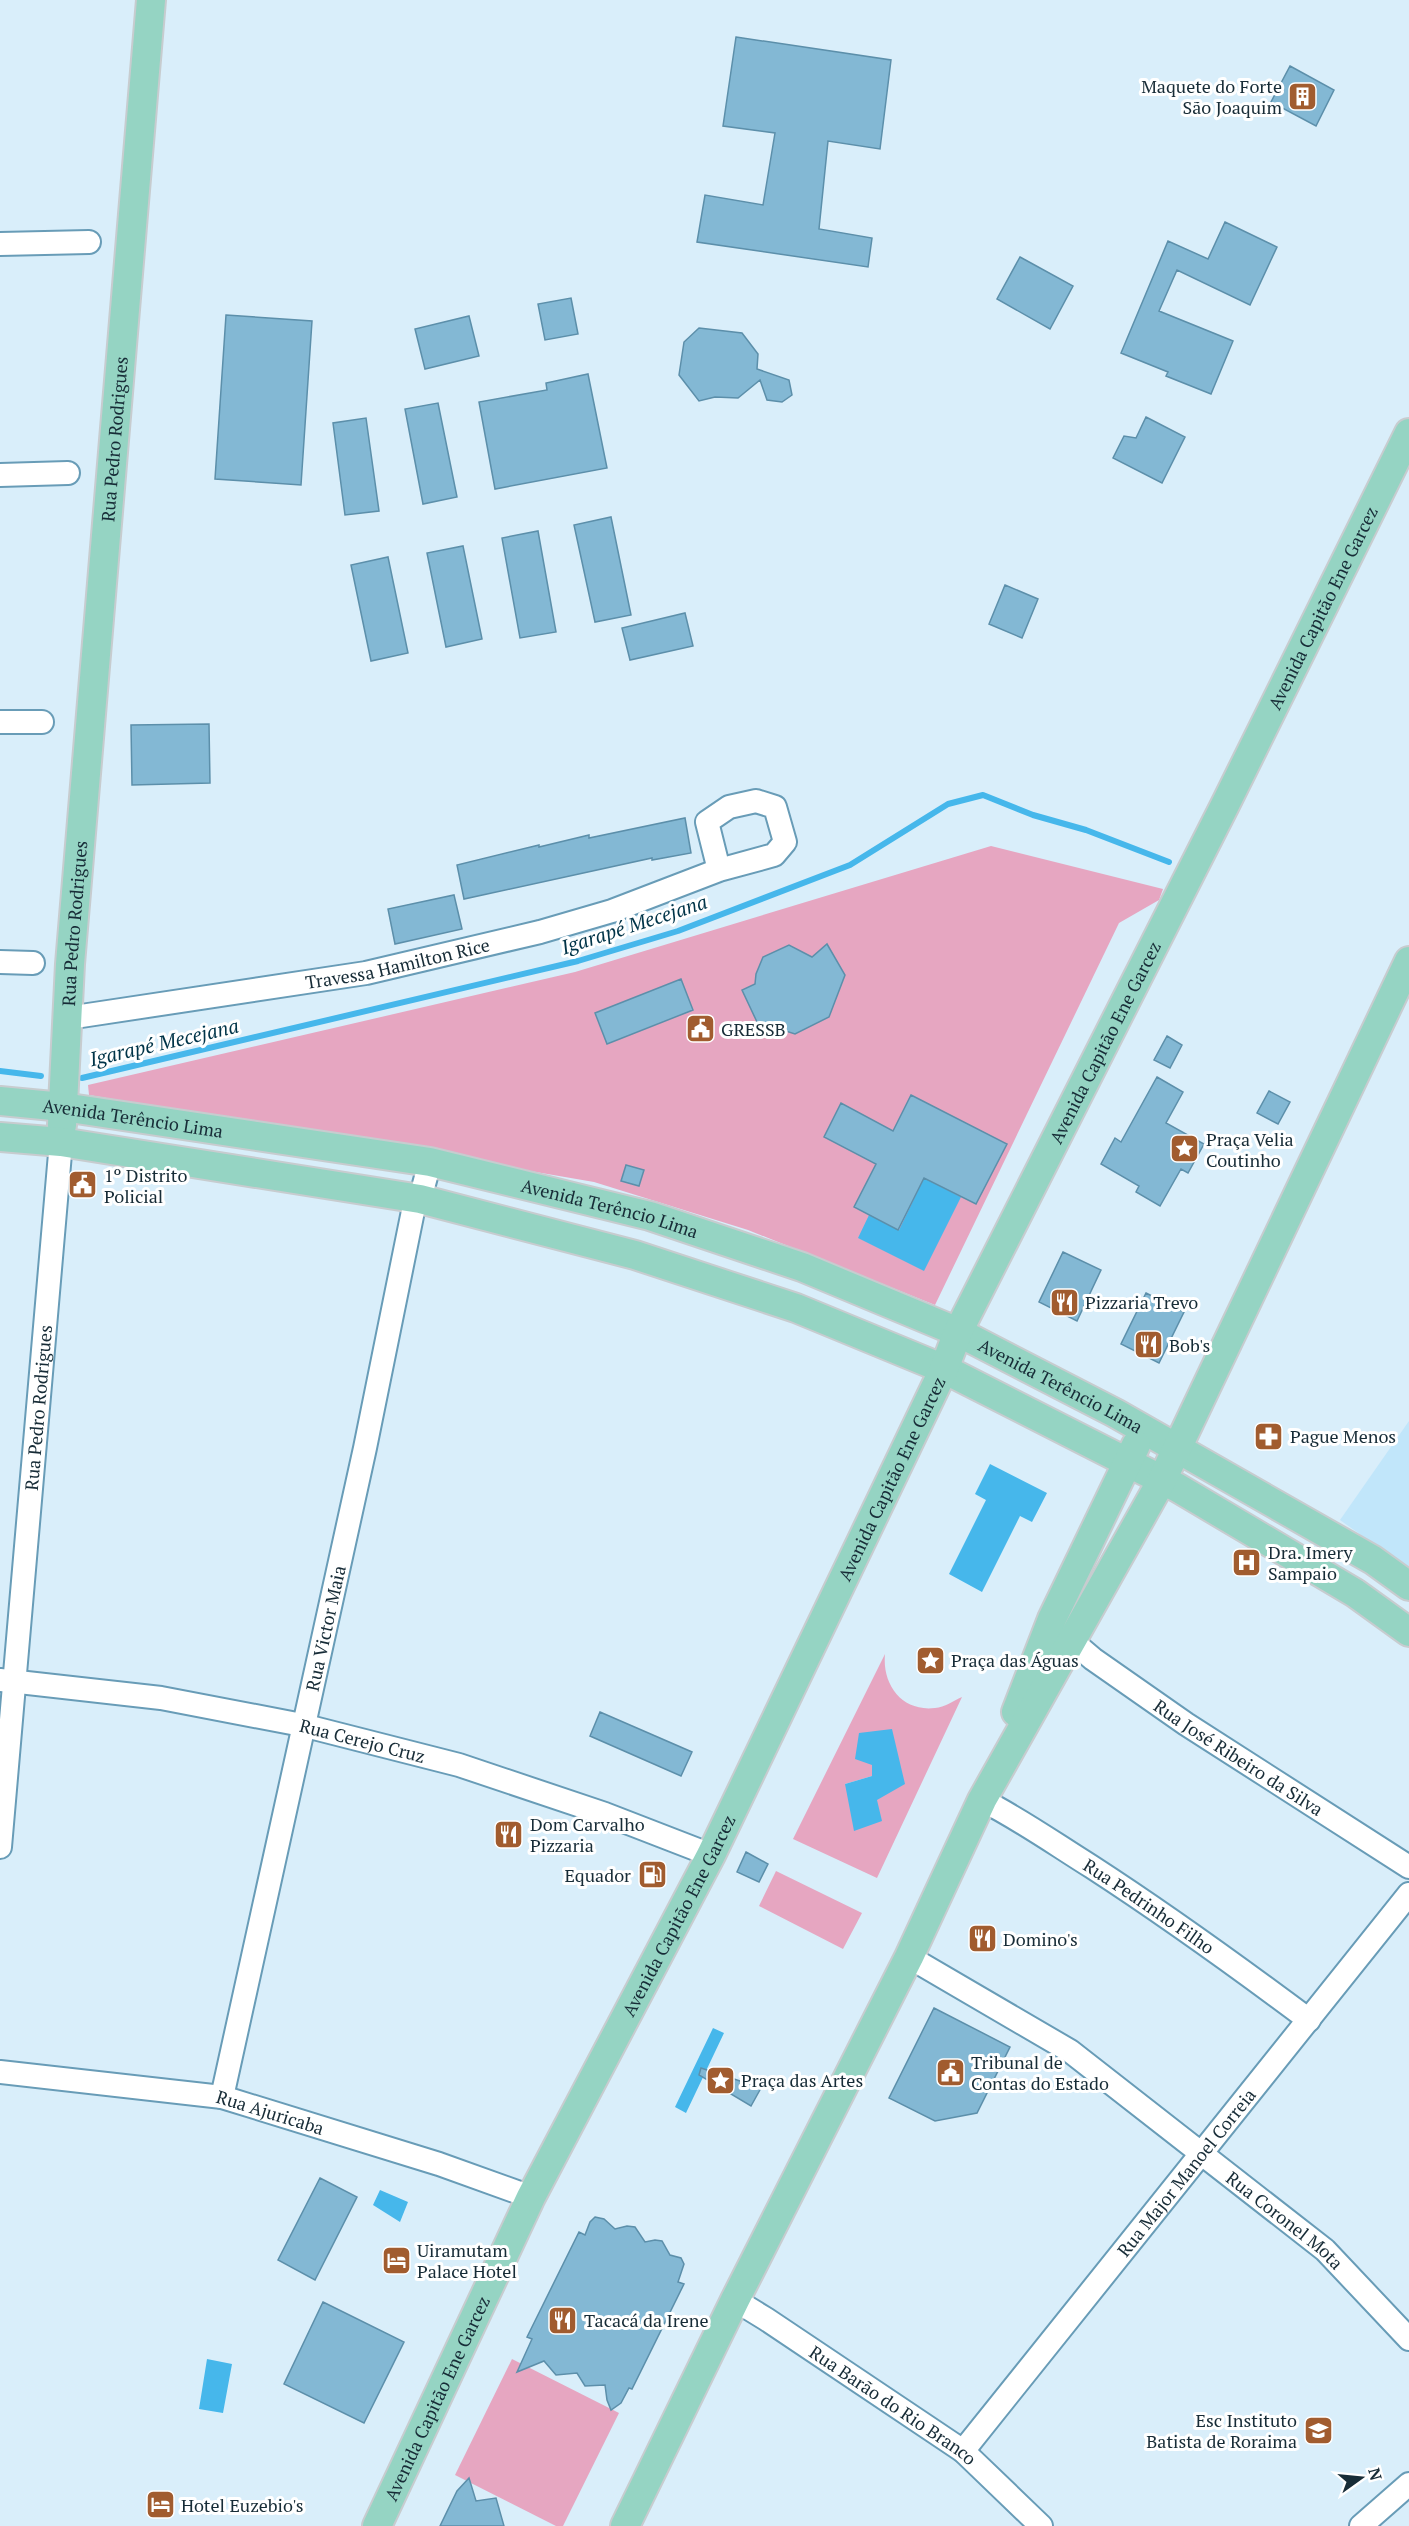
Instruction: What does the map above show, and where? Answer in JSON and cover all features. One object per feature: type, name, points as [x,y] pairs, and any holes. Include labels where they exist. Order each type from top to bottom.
[{"type":"main road","name":"Rua Pedro Rodrigues","points":[[61,1142],[67,1024],[151,0]]},
{"type":"main road","name":"Avenida Capitão Ene Garcez","points":[[377,2526],[531,2197],[711,1855],[944,1369],[958,1332],[1225,805],[1409,433]]},
{"type":"main road","points":[[982,1800],[1162,1480],[1406,977]]},
{"type":"main road","name":"Avenida Terêncio Lima","points":[[0,1101],[63,1102],[429,1162],[650,1216],[802,1267],[958,1332],[1144,1428],[1373,1560],[1409,1586]]},
{"type":"main road","name":"Avenida Terêncio Lima","points":[[0,1137],[61,1142],[420,1199],[645,1259],[796,1308],[944,1369],[1128,1462],[1355,1593],[1409,1632]]},
{"type":"main road","points":[[625,2526],[735,2300],[909,1957],[982,1800],[1052,1619],[1144,1428]]},
{"type":"street","points":[[0,244],[89,242]]},
{"type":"street","points":[[0,475],[68,473]]},
{"type":"street","points":[[0,722],[42,722]]},
{"type":"street","name":"Travessa Hamilton Rice","points":[[67,1024],[366,973],[540,932],[592,917],[718,870]]},
{"type":"street","points":[[0,962],[33,963]]},
{"type":"street","name":"Rua Pedro Rodrigues","points":[[0,1847],[7,1680],[61,1142]]},
{"type":"street","name":"Rua Victor Maia","points":[[222,2097],[302,1725],[365,1448],[413,1211],[420,1199],[429,1162]]},
{"type":"street","name":"Rua José Ribeiro da Silva","points":[[1073,1641],[1093,1659],[1186,1724],[1409,1867]]},
{"type":"street","name":"Rua Cerejo Cruz","points":[[7,1680],[161,1698],[302,1725],[459,1765],[604,1814],[711,1855]]},
{"type":"street","name":"Rua Pedrinho Filho","points":[[982,1800],[1012,1815],[1124,1888],[1232,1962],[1309,2020]]},
{"type":"street","name":"Rua Major Manoel Correia","points":[[963,2451],[1409,1894]]},
{"type":"street","name":"Rua Coronel Mota","points":[[909,1957],[1070,2051],[1325,2250],[1409,2339]]},
{"type":"street","name":"Rua Ajuricaba","points":[[0,2072],[222,2097],[406,2154],[531,2197]]},
{"type":"street","name":"Rua Barão do Rio Branco","points":[[735,2300],[963,2451],[1041,2526]]},
{"type":"street","points":[[1361,2526],[1409,2484]]},
{"type":"shaded area","name":"GRESSB","points":[[991,846],[1163,889],[1159,900],[1119,923],[935,1305],[748,1230],[594,1182],[89,1095],[88,1085],[575,972]]},
{"type":"shaded area","points":[[1409,1421],[1409,1569],[1340,1520]]},
{"type":"shaded area","points":[[885,1654],[887,1676],[891,1686],[904,1701],[913,1706],[935,1708],[962,1697],[877,1878],[793,1839]],"holes":[[[873,1765],[877,1800],[845,1784],[872,1776]]]},
{"type":"shaded area","points":[[776,1871],[862,1913],[843,1949],[759,1906]]},
{"type":"shaded area","points":[[512,2359],[619,2413],[563,2526],[556,2526],[455,2475]]},
{"type":"water","points":[[924,1178],[961,1197],[924,1271],[858,1238],[869,1215],[899,1230]]},
{"type":"water","points":[[990,1464],[1047,1493],[1032,1522],[1020,1516],[982,1592],[949,1574],[986,1500],[975,1494]]},
{"type":"water","points":[[892,1729],[905,1784],[877,1800],[882,1821],[854,1831],[845,1784],[872,1776],[872,1765],[855,1759],[859,1733]]},
{"type":"water","points":[[713,2028],[724,2033],[686,2113],[675,2107]]},
{"type":"water","points":[[380,2190],[408,2202],[400,2222],[373,2205]]},
{"type":"water","points":[[207,2359],[232,2364],[223,2413],[199,2409]]},
{"type":"building","points":[[736,37],[891,60],[880,149],[828,141],[819,229],[872,238],[868,267],[697,242],[705,195],[763,205],[775,133],[723,126]]},
{"type":"building","name":"Maquete do Forte São Joaquim","points":[[1290,66],[1334,90],[1316,126],[1271,102]]},
{"type":"building","points":[[1225,222],[1277,247],[1250,305],[1177,270],[1159,311],[1233,341],[1211,394],[1166,376],[1168,372],[1121,353],[1168,241],[1208,259]]},
{"type":"building","points":[[1020,257],[1073,286],[1050,329],[997,299]]},
{"type":"building","points":[[571,298],[578,334],[545,340],[538,304]]},
{"type":"building","points":[[226,315],[312,321],[301,485],[215,479]]},
{"type":"building","points":[[469,316],[479,356],[425,369],[415,329]]},
{"type":"building","points":[[699,328],[742,333],[758,354],[757,369],[789,380],[792,395],[782,402],[767,400],[760,380],[738,398],[715,397],[699,401],[679,375],[684,342]]},
{"type":"building","points":[[588,374],[607,468],[495,489],[479,402],[547,390],[546,383]]},
{"type":"building","points":[[438,403],[457,497],[423,504],[405,409]]},
{"type":"building","points":[[1146,417],[1185,437],[1162,483],[1113,458],[1124,436],[1136,438]]},
{"type":"building","points":[[366,418],[379,511],[345,515],[333,423]]},
{"type":"building","points":[[611,517],[631,615],[595,622],[574,525]]},
{"type":"building","points":[[538,531],[556,632],[520,638],[502,538]]},
{"type":"building","points":[[463,546],[482,639],[446,647],[427,553]]},
{"type":"building","points":[[388,557],[408,653],[371,661],[351,565]]},
{"type":"building","points":[[1005,585],[1038,599],[1022,638],[989,624]]},
{"type":"building","points":[[685,613],[693,646],[630,660],[622,628]]},
{"type":"building","points":[[209,724],[210,783],[132,785],[131,725]]},
{"type":"building","points":[[685,818],[691,853],[652,860],[652,858],[464,899],[457,865],[539,845],[539,847],[589,835],[589,838]]},
{"type":"building","points":[[454,895],[462,929],[395,944],[388,909]]},
{"type":"building","points":[[827,944],[845,975],[829,1017],[795,1034],[757,1022],[742,990],[755,984],[756,974],[763,957],[789,945],[812,957]]},
{"type":"building","points":[[681,979],[693,1010],[607,1044],[595,1013]]},
{"type":"building","points":[[1167,1036],[1182,1045],[1170,1068],[1154,1060]]},
{"type":"building","points":[[1157,1077],[1183,1092],[1166,1123],[1204,1144],[1188,1173],[1181,1169],[1160,1206],[1136,1192],[1139,1186],[1101,1164],[1115,1138],[1121,1142]]},
{"type":"building","points":[[1269,1091],[1290,1102],[1278,1124],[1257,1113]]},
{"type":"building","points":[[911,1095],[1007,1144],[976,1204],[924,1178],[898,1230],[854,1207],[876,1164],[824,1137],[841,1103],[893,1131]]},
{"type":"building","points":[[626,1165],[644,1170],[639,1186],[621,1181]]},
{"type":"building","points":[[1063,1252],[1101,1270],[1077,1321],[1039,1302]]},
{"type":"building","points":[[1146,1293],[1184,1312],[1159,1363],[1121,1344]]},
{"type":"building","points":[[600,1712],[692,1752],[681,1776],[590,1736]]},
{"type":"building","points":[[746,1852],[768,1864],[759,1882],[737,1872]]},
{"type":"building","name":"Tribunal de Contas do Estado","points":[[934,2008],[1010,2047],[977,2113],[935,2121],[889,2098]]},
{"type":"building","points":[[701,2068],[761,2088],[751,2106],[699,2075]]},
{"type":"building","points":[[320,2178],[357,2197],[315,2280],[278,2260]]},
{"type":"building","points":[[595,2217],[604,2219],[615,2229],[635,2227],[645,2242],[662,2241],[670,2255],[681,2258],[684,2264],[678,2282],[684,2284],[632,2389],[629,2388],[621,2403],[611,2410],[605,2385],[585,2386],[577,2373],[556,2375],[544,2361],[517,2372],[532,2339],[527,2337],[579,2232],[585,2235],[590,2222]]},
{"type":"building","points":[[323,2302],[404,2342],[364,2423],[284,2384]]},
{"type":"building","points":[[469,2478],[476,2501],[496,2498],[504,2526],[440,2526],[457,2491]]},
{"type":"waterway","name":"Igarapé Mecejana","points":[[82,1078],[578,961],[678,931],[850,865],[948,804],[983,795],[1033,815],[1086,830],[1169,862]]},
{"type":"waterway","name":"Igarapé Mecejana","points":[[0,1071],[41,1076]]},
{"type":"place","name":"Maquete do Forte São Joaquim","points":[[1303,96]]},
{"type":"place","name":"GRESSB","points":[[700,1029]]},
{"type":"place","name":"Praça Velia Coutinho","points":[[1185,1149]]},
{"type":"place","name":"1º Distrito Policial","points":[[83,1185]]},
{"type":"place","name":"Pizzaria Trevo","points":[[1064,1302]]},
{"type":"place","name":"Bob's","points":[[1148,1345]]},
{"type":"place","name":"Pague Menos","points":[[1269,1436]]},
{"type":"place","name":"Dra. Imery Sampaio","points":[[1247,1562]]},
{"type":"place","name":"Praça das Águas","points":[[930,1660]]},
{"type":"place","name":"Dom Carvalho Pizzaria","points":[[509,1834]]},
{"type":"place","name":"Equador","points":[[652,1875]]},
{"type":"place","name":"Domino's","points":[[982,1939]]},
{"type":"place","name":"Tribunal de Contas do Estado","points":[[950,2072]]},
{"type":"place","name":"Praça das Artes","points":[[720,2080]]},
{"type":"place","name":"Uiramutam Palace Hotel","points":[[396,2260]]},
{"type":"place","name":"Tacacá da Irene","points":[[563,2320]]},
{"type":"place","name":"Esc Instituto Batista de Roraima","points":[[1318,2430]]},
{"type":"place","name":"Hotel Euzebio's","points":[[160,2505]]}]
